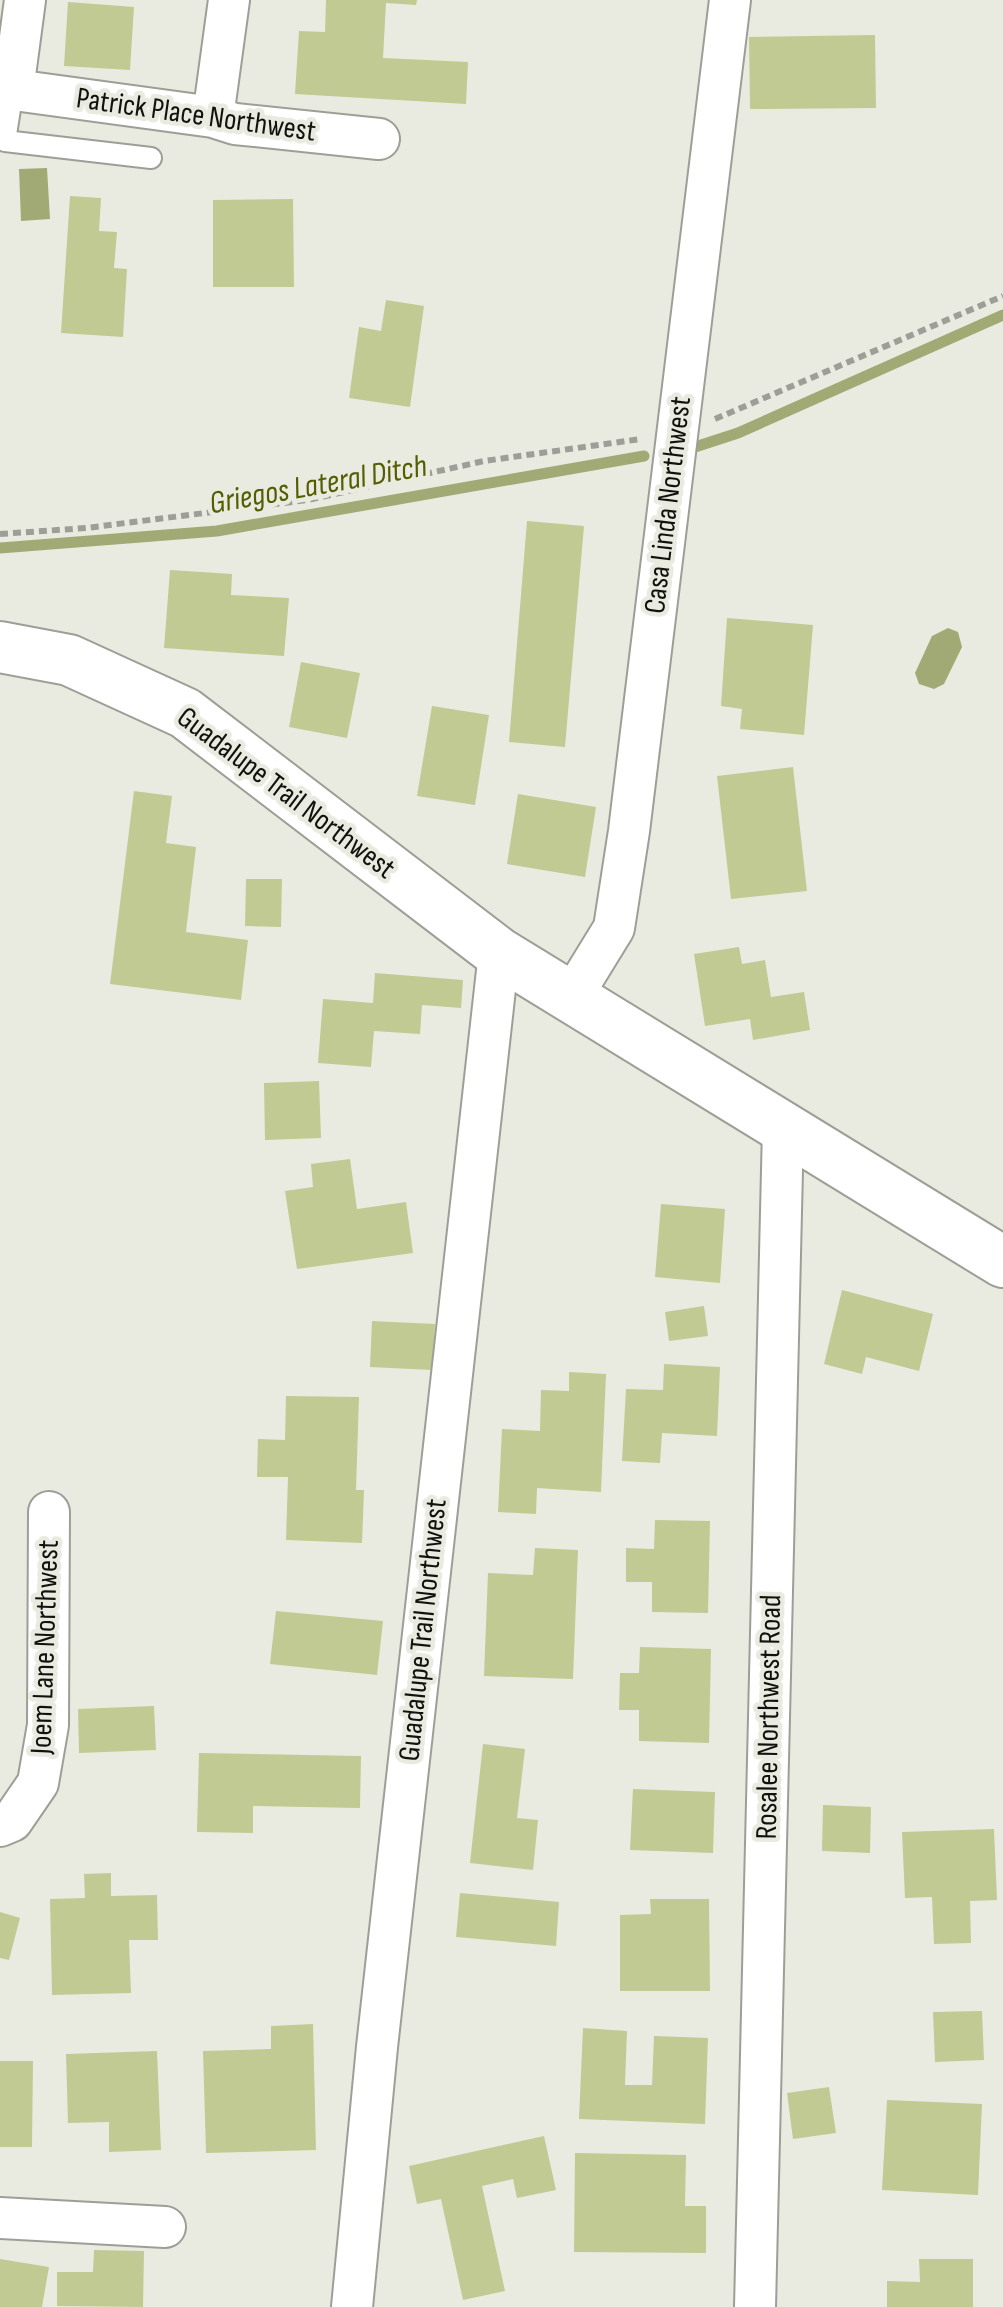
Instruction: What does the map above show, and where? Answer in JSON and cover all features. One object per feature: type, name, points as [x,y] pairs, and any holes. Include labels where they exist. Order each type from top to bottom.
[{"type":"street","points":[[7,89],[26,0]]},
{"type":"street","points":[[213,116],[229,0]]},
{"type":"street","name":"Casa Linda Northwest","points":[[572,998],[614,928],[730,0]]},
{"type":"street","name":"Patrick Place Northwest","points":[[7,89],[213,116],[235,124],[379,139]]},
{"type":"street","name":"Guadalupe Trail Northwest","points":[[0,647],[69,660],[185,713],[499,953],[1003,1262]]},
{"type":"street","name":"Guadalupe Trail Northwest","points":[[352,2307],[379,2028],[499,953]]},
{"type":"street","name":"Rosalee Northwest Road","points":[[755,2307],[784,1128]]},
{"type":"street","name":"Joem Lane Northwest","points":[[0,1826],[12,1821],[38,1783],[48,1726],[49,1512]]},
{"type":"street","points":[[0,2218],[165,2228]]},
{"type":"lane","points":[[7,89],[5,141],[151,158]]},
{"type":"path","points":[[0,534],[86,528],[308,500],[484,461],[676,434],[1003,296]]},
{"type":"shaded area","points":[[47,168],[50,219],[21,221],[19,169]]},
{"type":"shaded area","points":[[948,628],[958,632],[962,647],[944,684],[934,689],[919,684],[915,673],[932,636]]},
{"type":"building","points":[[326,0],[417,0],[416,5],[386,3],[383,58],[468,62],[466,104],[295,94],[299,31],[325,32]]},
{"type":"building","points":[[68,2],[134,7],[130,70],[64,66]]},
{"type":"building","points":[[875,35],[876,108],[750,109],[749,37]]},
{"type":"building","points":[[70,196],[101,198],[99,231],[117,232],[114,268],[127,269],[123,337],[61,333]]},
{"type":"building","points":[[293,199],[294,287],[213,287],[213,200]]},
{"type":"building","points":[[386,300],[424,306],[410,407],[349,398],[359,327],[381,331]]},
{"type":"building","points":[[527,521],[584,526],[565,747],[509,742]]},
{"type":"building","points":[[170,570],[232,574],[231,595],[289,598],[284,656],[164,648]]},
{"type":"building","points":[[727,618],[813,625],[804,735],[740,729],[742,709],[721,706]]},
{"type":"building","points":[[301,662],[360,673],[347,738],[289,727]]},
{"type":"building","points":[[432,706],[489,715],[475,805],[417,796]]},
{"type":"building","points":[[793,767],[807,891],[731,899],[717,776]]},
{"type":"building","points":[[134,791],[172,796],[166,843],[196,847],[186,932],[248,940],[241,1000],[110,984]]},
{"type":"building","points":[[518,794],[596,807],[585,877],[507,864]]},
{"type":"building","points":[[246,879],[282,879],[281,927],[245,926]]},
{"type":"building","points":[[739,947],[742,964],[765,960],[771,997],[804,992],[810,1030],[753,1040],[750,1019],[705,1026],[694,954]]},
{"type":"building","points":[[375,973],[463,980],[461,1008],[422,1005],[420,1034],[374,1031],[371,1067],[318,1063],[323,999],[373,1003]]},
{"type":"building","points":[[319,1081],[321,1138],[265,1140],[264,1083]]},
{"type":"building","points":[[350,1159],[357,1209],[406,1202],[413,1253],[297,1269],[285,1191],[313,1187],[311,1164]]},
{"type":"building","points":[[661,1204],[725,1209],[720,1283],[655,1277]]},
{"type":"building","points":[[842,1290],[933,1314],[919,1371],[866,1357],[862,1374],[824,1364]]},
{"type":"building","points":[[704,1306],[708,1336],[669,1341],[665,1312]]},
{"type":"building","points":[[372,1321],[435,1324],[432,1370],[370,1367]]},
{"type":"building","points":[[664,1364],[720,1367],[717,1436],[662,1433],[660,1463],[622,1461],[626,1389],[663,1390]]},
{"type":"building","points":[[569,1372],[606,1374],[601,1492],[537,1488],[536,1514],[498,1512],[502,1429],[540,1431],[541,1390],[569,1391]]},
{"type":"building","points":[[286,1396],[359,1397],[356,1490],[364,1490],[362,1543],[286,1540],[288,1477],[257,1477],[258,1439],[285,1440]]},
{"type":"building","points":[[655,1520],[710,1521],[708,1613],[652,1612],[652,1582],[626,1582],[626,1548],[654,1549]]},
{"type":"building","points":[[535,1548],[578,1550],[573,1679],[484,1676],[488,1573],[533,1575]]},
{"type":"building","points":[[276,1611],[383,1621],[377,1675],[270,1664]]},
{"type":"building","points":[[640,1647],[711,1649],[709,1743],[639,1741],[639,1710],[619,1710],[620,1673],[639,1673]]},
{"type":"building","points":[[154,1706],[156,1750],[79,1753],[78,1709]]},
{"type":"building","points":[[483,1744],[525,1749],[517,1818],[538,1820],[533,1870],[470,1863]]},
{"type":"building","points":[[199,1753],[361,1756],[360,1808],[253,1806],[253,1833],[197,1832]]},
{"type":"building","points":[[633,1789],[715,1792],[713,1853],[630,1850]]},
{"type":"building","points":[[823,1805],[871,1807],[870,1853],[822,1851]]},
{"type":"building","points":[[994,1829],[997,1900],[970,1901],[971,1943],[934,1944],[932,1897],[905,1898],[902,1832]]},
{"type":"building","points":[[111,1873],[111,1896],[157,1895],[158,1940],[129,1940],[131,1993],[52,1995],[50,1899],[85,1898],[84,1874]]},
{"type":"building","points":[[460,1893],[559,1902],[556,1946],[456,1937]]},
{"type":"building","points":[[650,1899],[709,1899],[710,1991],[620,1991],[620,1915],[651,1914]]},
{"type":"building","points":[[0,1912],[20,1918],[9,1960],[0,1958]]},
{"type":"building","points":[[982,2011],[984,2060],[935,2062],[933,2012]]},
{"type":"building","points":[[313,2024],[316,2150],[206,2153],[203,2051],[271,2049],[271,2026]]},
{"type":"building","points":[[583,2028],[627,2031],[625,2085],[652,2085],[654,2036],[708,2038],[705,2124],[579,2119]]},
{"type":"building","points":[[157,2051],[161,2150],[109,2152],[109,2122],[68,2123],[66,2054]]},
{"type":"building","points":[[0,2061],[33,2061],[32,2147],[0,2147]]},
{"type":"building","points":[[829,2087],[836,2133],[793,2139],[787,2093]]},
{"type":"building","points":[[887,2100],[982,2104],[978,2195],[882,2190]]},
{"type":"building","points":[[544,2136],[556,2190],[517,2198],[513,2179],[482,2186],[505,2291],[463,2300],[441,2199],[417,2204],[409,2166]]},
{"type":"building","points":[[575,2153],[686,2155],[685,2206],[706,2206],[706,2253],[574,2252]]},
{"type":"building","points":[[94,2250],[144,2251],[143,2307],[57,2306],[57,2272],[93,2272]]},
{"type":"building","points":[[0,2259],[49,2267],[42,2307],[0,2307]]},
{"type":"building","points":[[919,2259],[973,2259],[973,2307],[887,2307],[887,2281],[920,2282]]},
{"type":"waterway","name":"Griegos Lateral Ditch","points":[[695,447],[738,433],[1003,315]]},
{"type":"waterway","name":"Griegos Lateral Ditch","points":[[0,548],[217,531],[644,456]]}]
